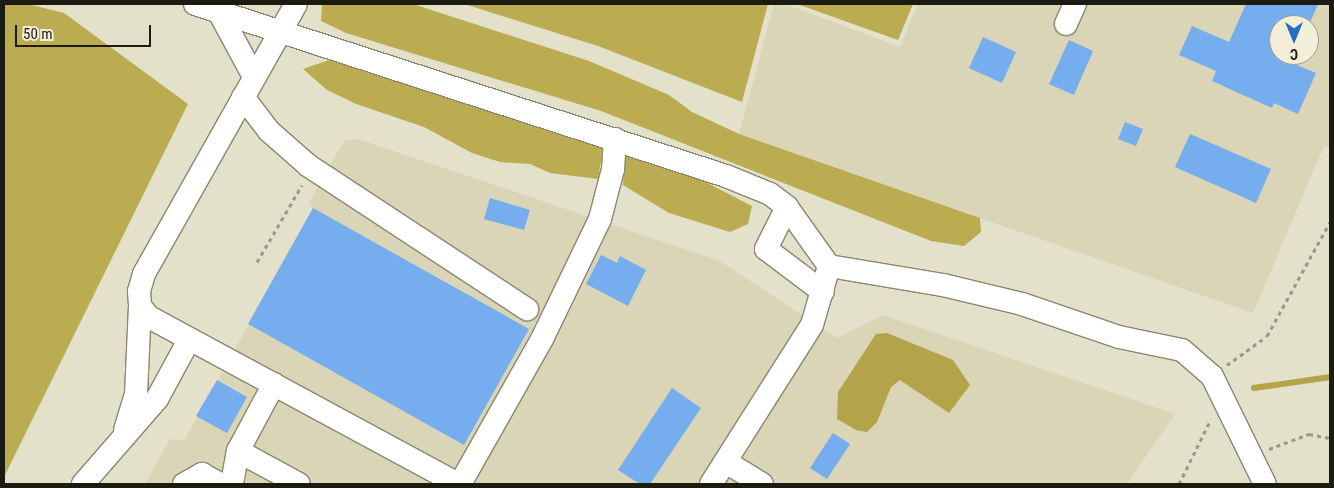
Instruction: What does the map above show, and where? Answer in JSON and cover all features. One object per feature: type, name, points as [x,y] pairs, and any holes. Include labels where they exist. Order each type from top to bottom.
[{"type":"street","points":[[195,4],[616,139],[726,176],[770,194],[787,207],[829,266],[882,272],[1022,304],[1119,336],[1182,350],[1212,376],[1265,484]]},
{"type":"street","points":[[125,432],[136,394],[139,291],[144,274],[296,4]]},
{"type":"street","points":[[1066,24],[1075,4]]},
{"type":"street","points":[[219,12],[254,77]]},
{"type":"street","points":[[243,97],[269,131],[309,166],[527,310]]},
{"type":"street","points":[[140,306],[149,317],[189,340],[459,484],[543,336],[600,219],[613,169],[616,139]]},
{"type":"street","points":[[787,207],[766,249],[823,292]]},
{"type":"street","points":[[711,484],[812,325],[829,266]]},
{"type":"street","points":[[83,484],[125,432],[157,399],[189,340]]},
{"type":"street","points":[[232,484],[238,451],[274,384]]},
{"type":"street","points":[[238,451],[299,484]]},
{"type":"street","points":[[726,462],[762,484]]},
{"type":"street","points":[[184,484],[202,474],[220,484]]},
{"type":"path","points":[[257,262],[294,204],[309,166]]},
{"type":"path","points":[[1212,376],[1267,336],[1330,222]]},
{"type":"path","points":[[1179,484],[1222,396]]},
{"type":"path","points":[[1252,457],[1309,434],[1330,438]]},
{"type":"shaded area","points":[[4,4],[28,4],[64,13],[188,104],[4,477]]},
{"type":"shaded area","points":[[322,4],[413,4],[589,61],[669,95],[692,112],[739,134],[980,218],[981,232],[964,246],[931,241],[601,111],[346,33],[321,21]]},
{"type":"shaded area","points":[[464,4],[768,4],[742,102],[598,46]]},
{"type":"shaded area","points":[[774,4],[785,4],[900,47],[918,4],[1330,4],[1330,147],[1324,146],[1253,313],[739,134]]},
{"type":"shaded area","points":[[797,4],[913,4],[898,40]]},
{"type":"shaded area","points":[[329,60],[603,148],[598,179],[550,173],[530,164],[500,162],[472,153],[424,127],[356,104],[327,90],[303,69]]},
{"type":"shaded area","points":[[358,139],[720,261],[837,338],[883,315],[1175,414],[1127,484],[145,484],[170,439],[184,441],[313,209],[309,203],[344,141]]},
{"type":"shaded area","points":[[625,154],[690,174],[752,206],[748,224],[730,232],[669,213],[623,185]]},
{"type":"shaded area","points":[[887,333],[953,360],[970,385],[949,413],[900,380],[891,387],[877,422],[867,432],[856,430],[837,419],[838,392],[876,334]]},
{"type":"building","points":[[1246,4],[1318,4],[1313,15],[1269,15],[1269,65],[1297,65],[1316,73],[1298,114],[1274,103],[1272,108],[1212,81],[1216,71],[1179,55],[1192,26],[1229,42]]},
{"type":"building","points":[[983,37],[1016,52],[1002,83],[969,68]]},
{"type":"building","points":[[1069,40],[1093,51],[1074,95],[1049,84]]},
{"type":"building","points":[[1125,122],[1143,129],[1136,146],[1118,139]]},
{"type":"building","points":[[1190,134],[1271,169],[1256,203],[1175,167]]},
{"type":"building","points":[[490,198],[530,210],[524,230],[484,219]]},
{"type":"building","points":[[313,208],[529,329],[464,445],[248,324]]},
{"type":"building","points":[[601,255],[617,263],[620,256],[646,270],[628,306],[586,284]]},
{"type":"building","points":[[217,380],[247,397],[227,433],[196,416]]},
{"type":"building","points":[[672,388],[701,408],[650,484],[640,484],[618,470]]},
{"type":"building","points":[[833,433],[850,444],[827,479],[810,468]]},
{"type":"waterway","points":[[1254,388],[1330,377]]}]
